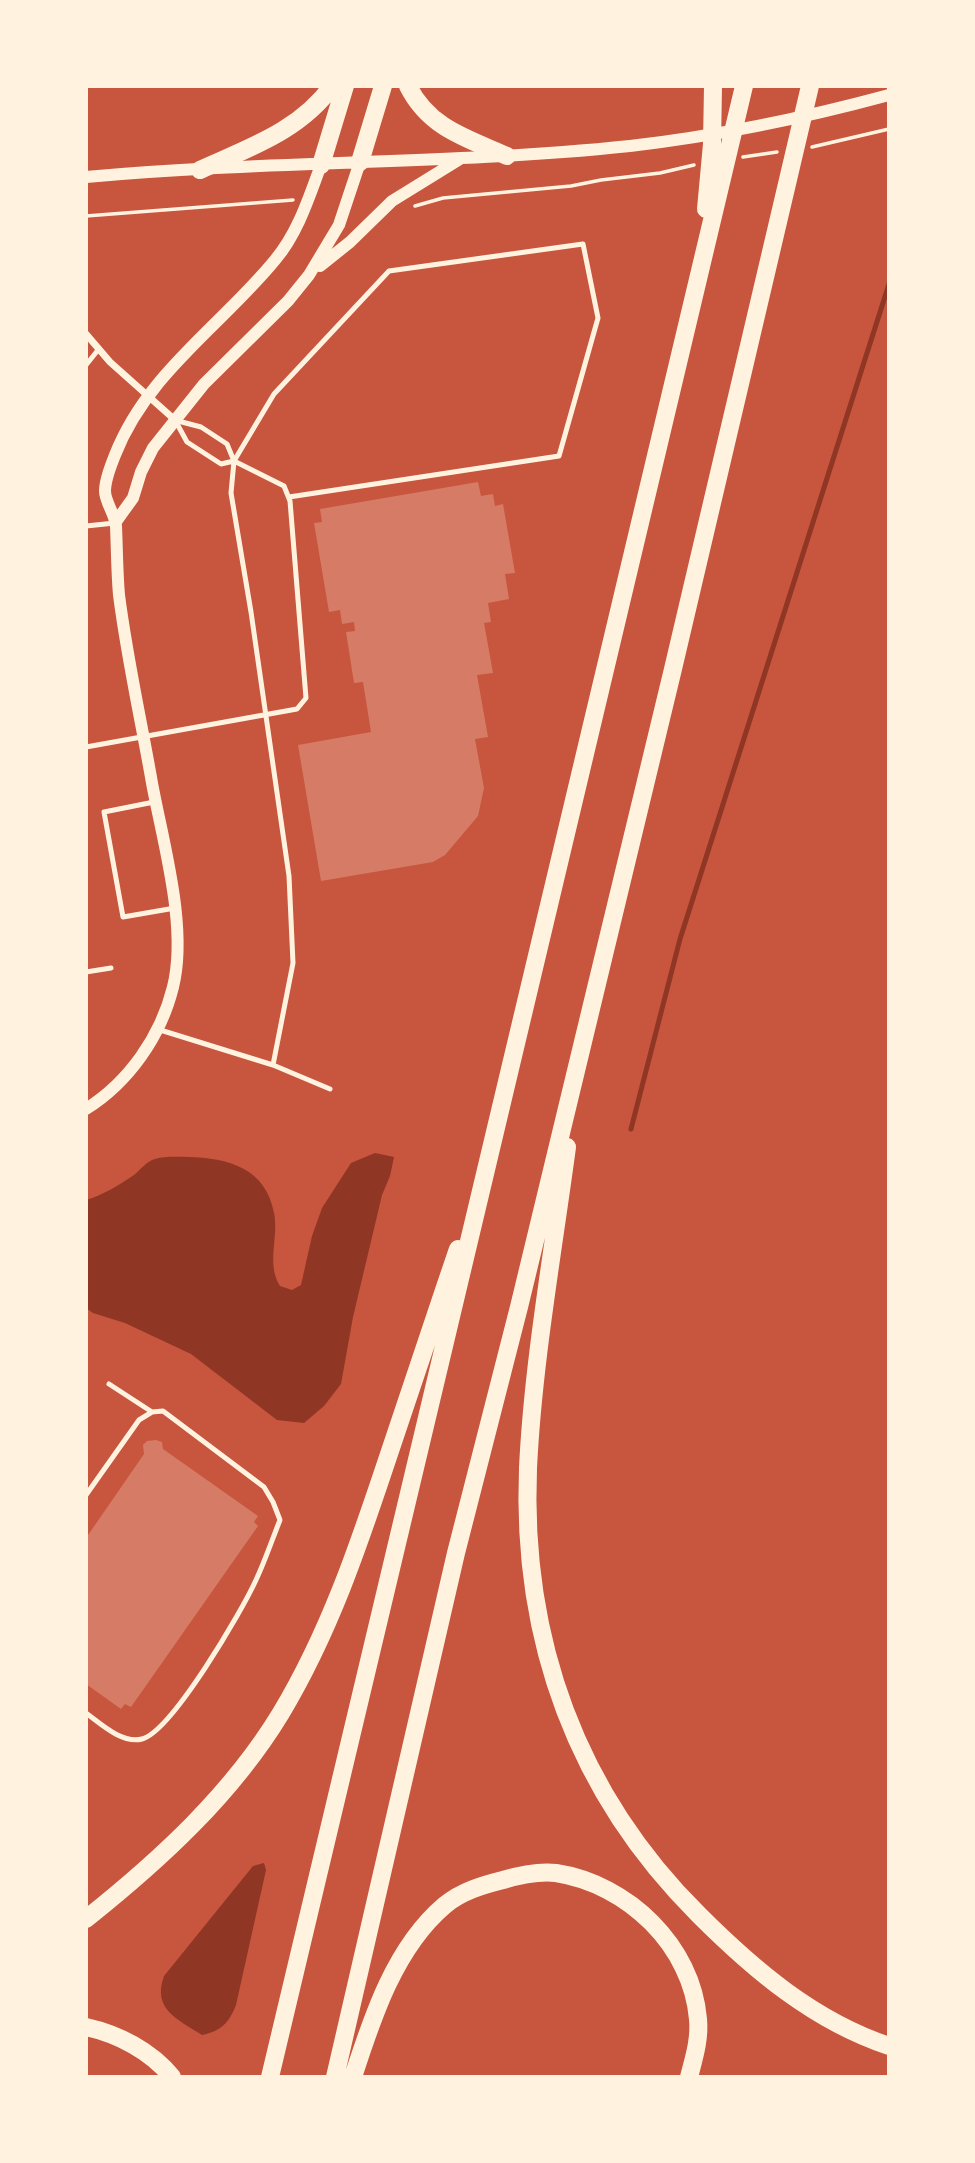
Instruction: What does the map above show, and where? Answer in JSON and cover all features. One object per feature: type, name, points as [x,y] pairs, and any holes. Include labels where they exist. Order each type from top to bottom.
[{"type":"highway","points":[[200,170],[283,132],[318,103],[332,86]]},
{"type":"highway","points":[[321,165],[345,86]]},
{"type":"highway","points":[[360,162],[383,86]]},
{"type":"highway","points":[[408,86],[423,110],[443,127],[507,156]]},
{"type":"highway","points":[[679,361],[705,216],[712,144],[713,86]]},
{"type":"highway","points":[[270,2077],[744,86]]},
{"type":"highway","points":[[335,2077],[456,1553],[519,1307],[812,86]]},
{"type":"highway","points":[[580,1049],[531,1416],[528,1470],[531,1565],[540,1630],[548,1659],[591,1770],[619,1819],[659,1874],[742,1957],[781,1988],[839,2025],[889,2046]]},
{"type":"highway","points":[[86,1919],[160,1858],[206,1809],[264,1738],[307,1665],[349,1573],[495,1140]]},
{"type":"highway","points":[[353,2077],[368,2030],[384,1994],[411,1944],[432,1919],[450,1902],[472,1889],[539,1873],[555,1873],[609,1891],[640,1912],[666,1938],[690,1982],[698,2017],[697,2045],[689,2077]]},
{"type":"highway","points":[[86,2027],[125,2040],[172,2077]]},
{"type":"street","points":[[86,177],[507,156],[667,142],[771,123],[889,96]]},
{"type":"street","points":[[309,275],[350,242],[392,201],[462,158]]},
{"type":"street","points":[[116,523],[133,498],[141,472],[153,448],[204,384],[288,301],[309,275],[339,225],[360,162]]},
{"type":"street","points":[[86,1109],[128,1073],[157,1029],[174,985],[178,936],[120,596],[116,523],[105,492],[108,478],[125,429],[147,395],[178,358],[278,258],[301,217],[321,165]]},
{"type":"street","points":[[86,334],[98,350],[175,420]]},
{"type":"lane","points":[[234,461],[274,394],[389,271],[583,244],[597,318],[559,456],[289,496]]},
{"type":"lane","points":[[86,365],[98,350]]},
{"type":"lane","points":[[86,747],[297,709],[306,698],[289,496],[284,486],[234,461],[221,464],[197,449],[187,442],[175,420]]},
{"type":"lane","points":[[175,420],[201,427],[228,444],[234,461],[231,493],[289,876],[293,963],[272,1065]]},
{"type":"lane","points":[[86,526],[116,523]]},
{"type":"lane","points":[[156,801],[104,812],[120,904],[123,917],[175,908]]},
{"type":"lane","points":[[86,972],[111,968]]},
{"type":"lane","points":[[157,1029],[272,1065],[330,1089]]},
{"type":"lane","points":[[109,1384],[152,1412]]},
{"type":"lane","points":[[86,1495],[139,1420],[152,1412],[163,1411],[264,1487],[279,1520],[256,1581],[210,1661],[174,1712],[154,1733],[143,1739],[129,1740],[86,1713]]},
{"type":"path","points":[[808,148],[889,129]]},
{"type":"path","points":[[742,157],[782,151]]},
{"type":"path","points":[[660,173],[703,163]]},
{"type":"shaded area","points":[[375,1153],[394,1157],[382,1195],[353,1317],[341,1384],[324,1406],[304,1423],[277,1420],[191,1354],[86,1308],[86,1200],[117,1186],[152,1160],[176,1157],[217,1160],[243,1168],[254,1176],[263,1185],[274,1213],[273,1260],[276,1278],[280,1286],[292,1290],[301,1285],[312,1236],[322,1208],[351,1163]]},
{"type":"shaded area","points":[[264,1863],[266,1870],[236,2005],[224,2025],[202,2035],[176,2018],[164,2005],[161,1987],[164,1976],[253,1866]]},
{"type":"building","points":[[478,482],[481,496],[493,494],[495,506],[503,504],[515,573],[505,574],[509,599],[488,603],[491,622],[484,623],[493,673],[477,675],[488,737],[475,739],[484,788],[478,816],[445,855],[433,862],[321,881],[298,745],[371,732],[363,682],[354,683],[346,632],[355,631],[354,622],[342,624],[340,610],[329,612],[314,523],[322,522],[320,509]]},
{"type":"building","points":[[147,1441],[162,1442],[163,1449],[258,1516],[254,1522],[258,1526],[131,1707],[125,1704],[121,1709],[86,1684],[86,1538],[144,1454],[143,1445]]},
{"type":"waterway","points":[[631,1129],[680,939],[889,284]]}]
